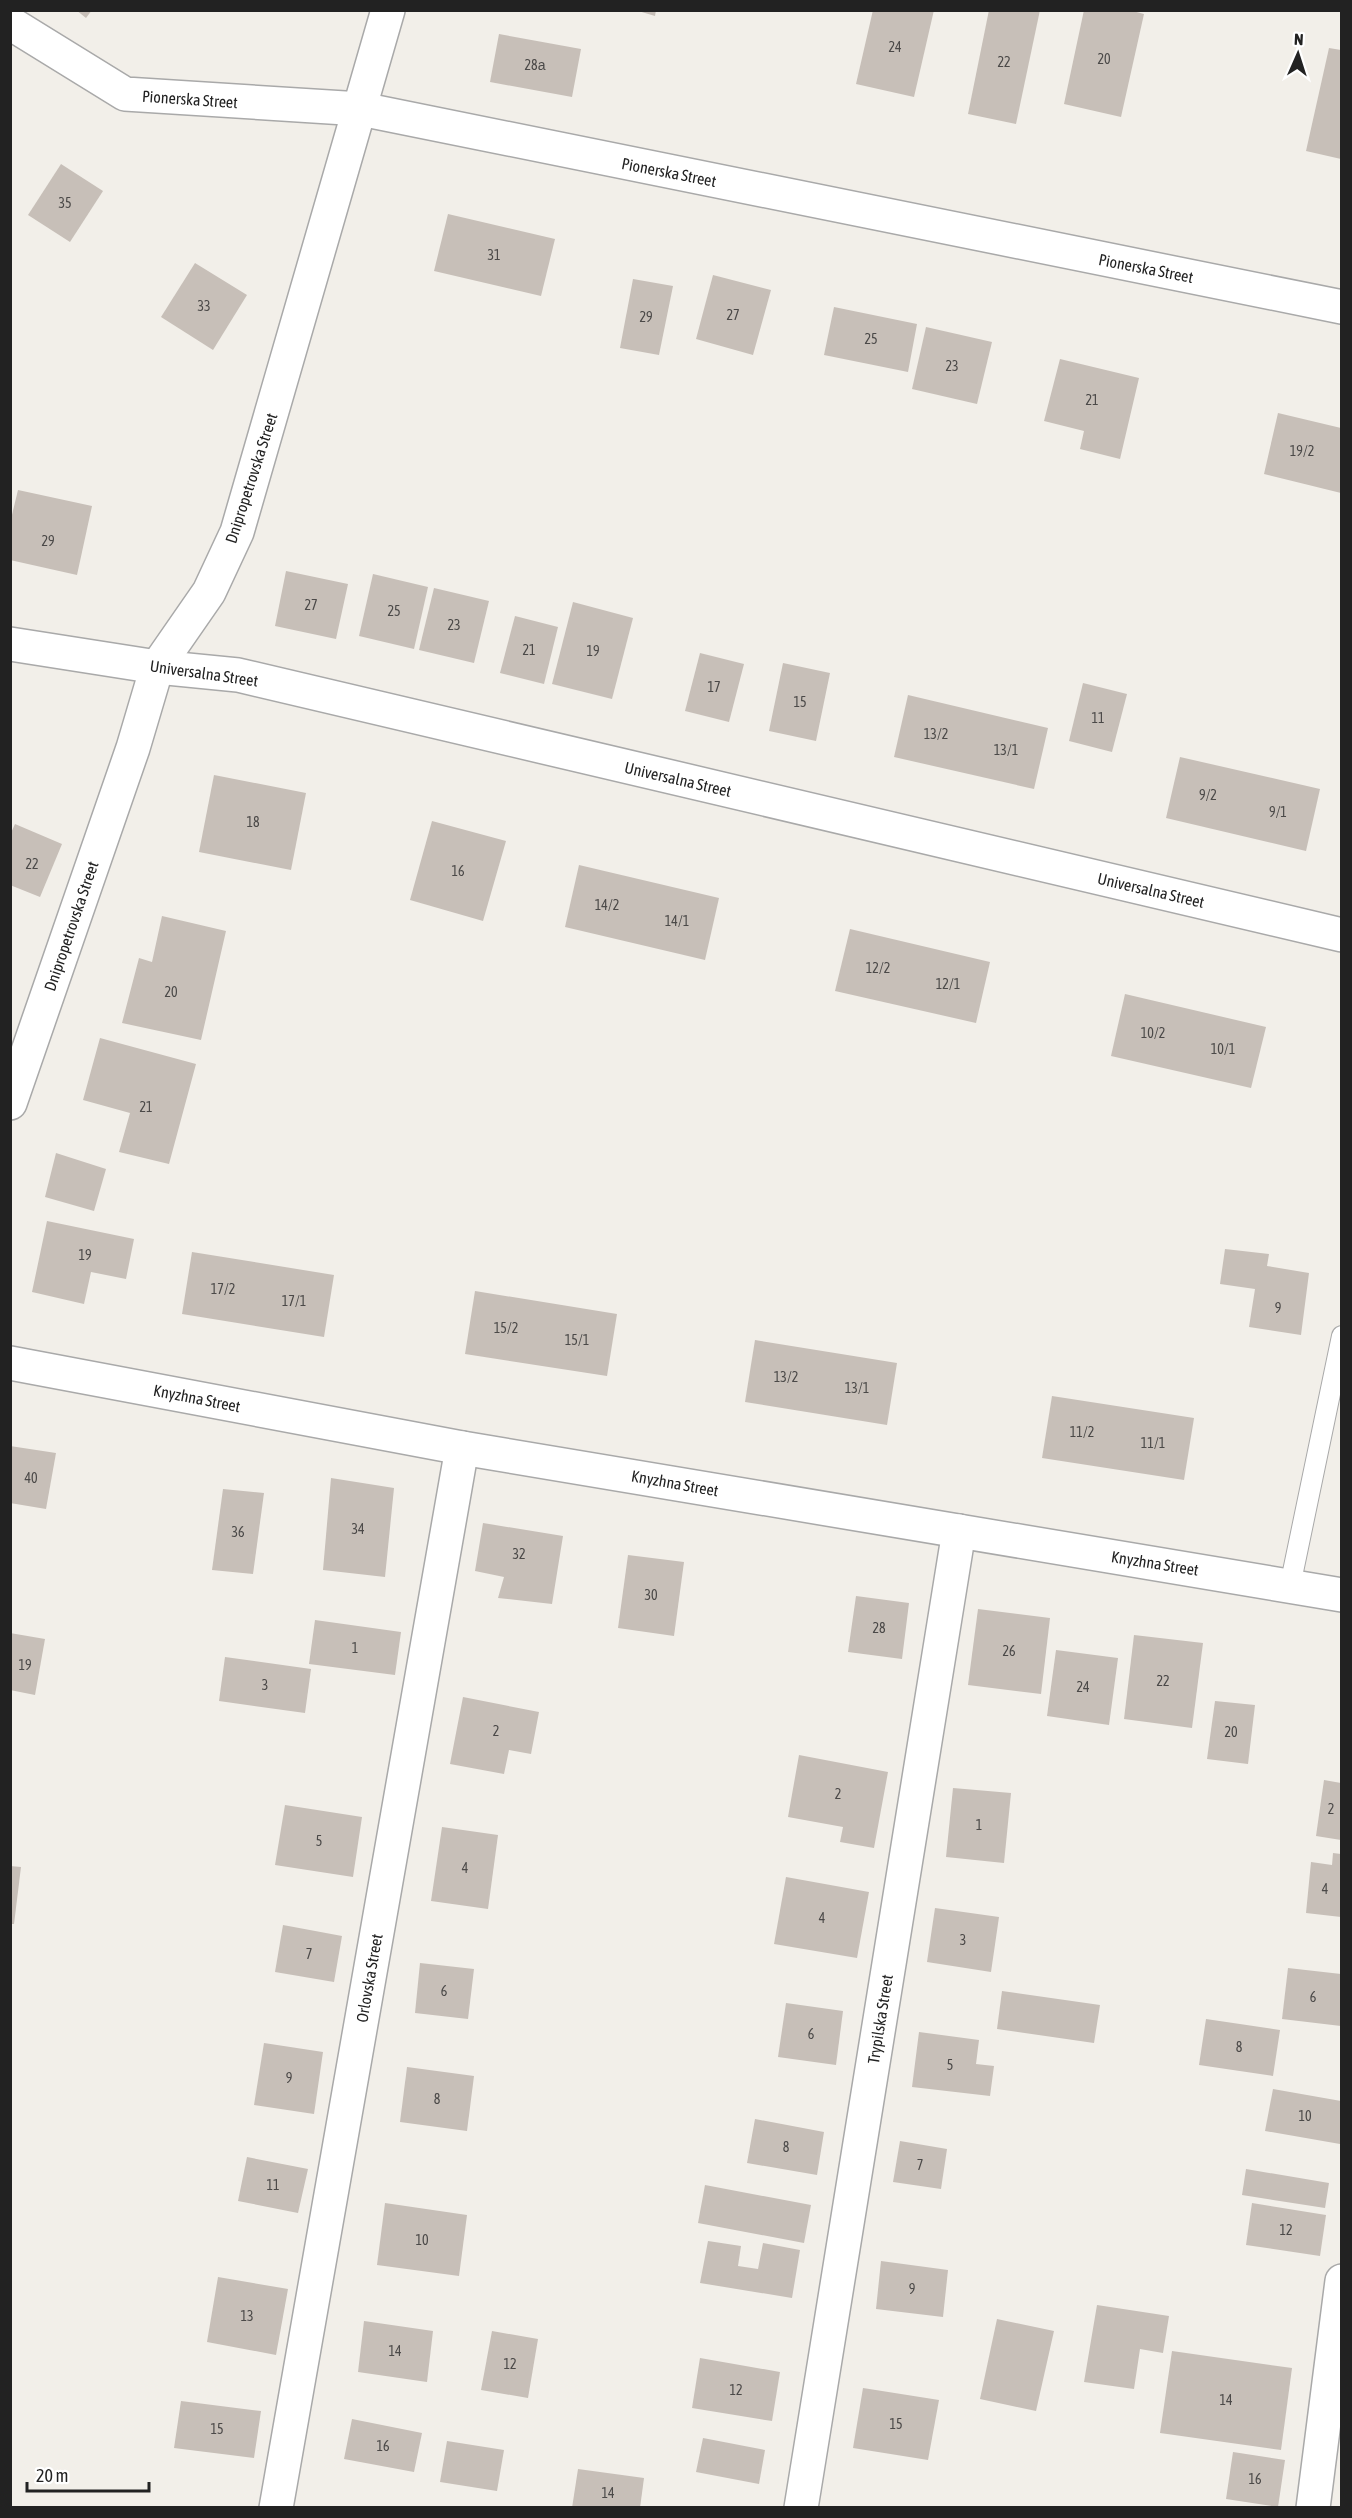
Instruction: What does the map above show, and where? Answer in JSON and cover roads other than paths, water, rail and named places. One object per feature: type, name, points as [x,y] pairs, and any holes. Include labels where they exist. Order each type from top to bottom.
[{"type":"street","name":"Dnipropetrovska Street","points":[[10,1103],[133,748],[157,667],[208,592],[237,532],[388,10]]},
{"type":"street","name":"Pionerska Street","points":[[10,23],[125,94],[361,109],[1341,308]]},
{"type":"street","name":"Universalna Street","points":[[10,644],[157,667],[238,675],[1341,935]]},
{"type":"street","name":"Knyzhna Street","points":[[10,1363],[462,1448],[1341,1595]]},
{"type":"street","name":"Orlovska Street","points":[[276,2508],[462,1448]]},
{"type":"street","name":"Trypilska Street","points":[[801,2508],[959,1531]]},
{"type":"street","points":[[1313,2508],[1341,2281]]},
{"type":"lane","points":[[1290,1586],[1341,1336]]}]
